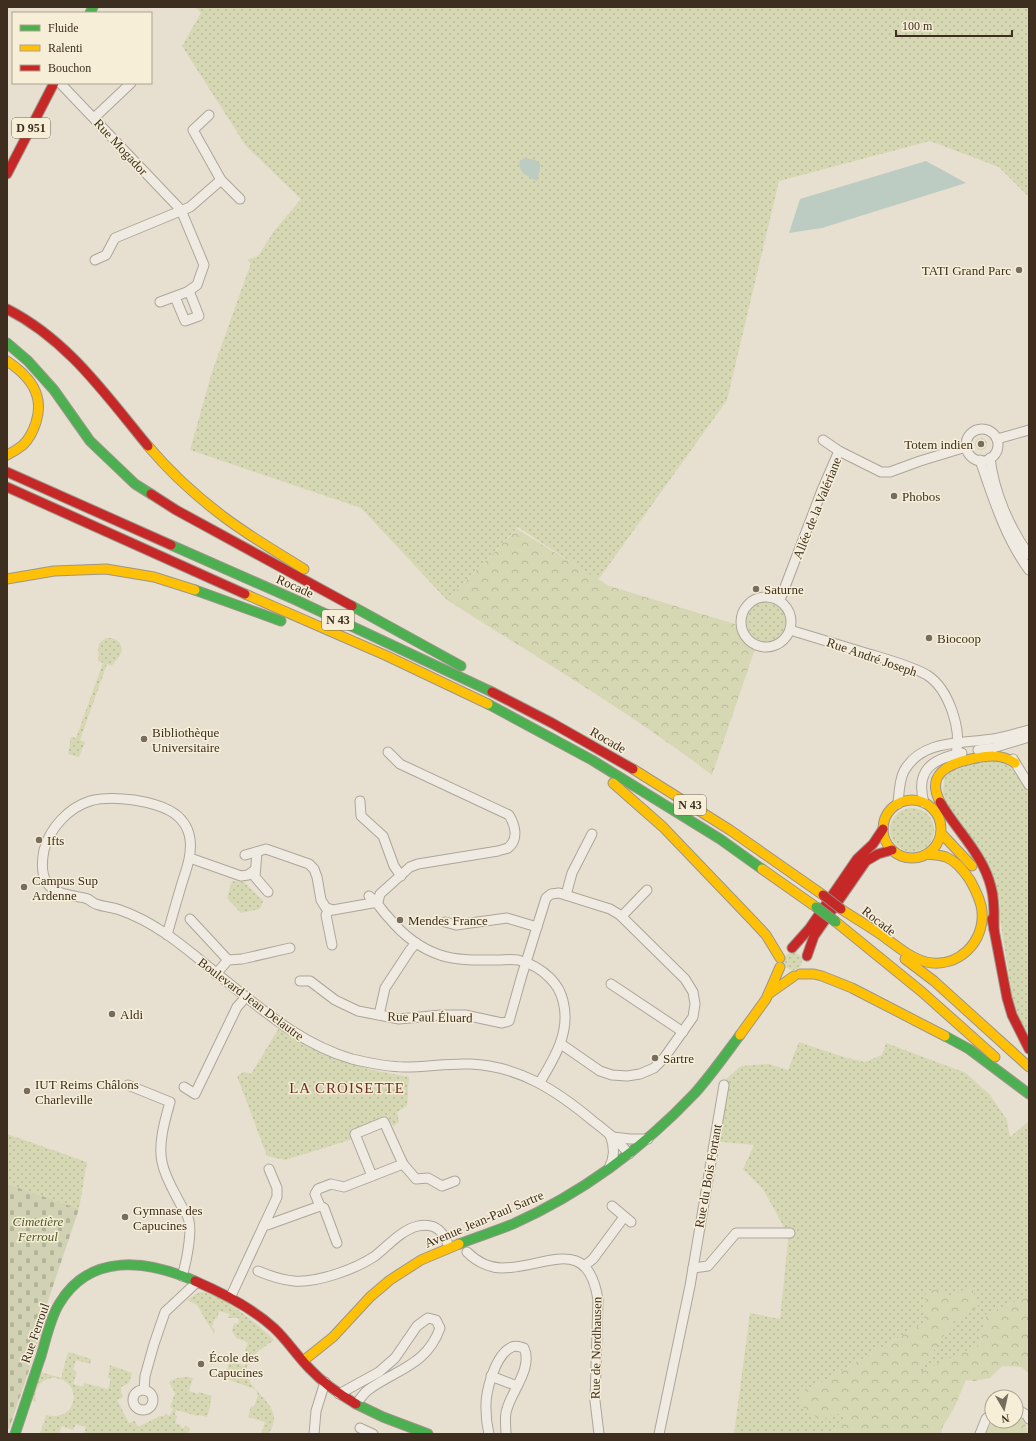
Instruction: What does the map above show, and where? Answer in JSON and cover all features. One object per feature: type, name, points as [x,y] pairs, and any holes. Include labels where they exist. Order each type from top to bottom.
[{"type":"main road","name":"D 951","points":[[7,174],[53,84]]},
{"type":"main road","points":[[7,308],[25,318],[54,339],[81,365],[162,463],[186,487],[224,517],[282,556],[458,665]]},
{"type":"main road","points":[[7,343],[28,361],[54,390],[90,441],[135,484],[176,510],[529,704],[552,723]]},
{"type":"main road","points":[[7,361],[13,364],[28,380],[37,397],[38,414],[32,434],[19,448],[7,455]]},
{"type":"main road","name":"Rocade","points":[[7,472],[121,524],[298,601],[489,690],[552,723],[645,776],[730,830],[823,895],[934,981],[1029,1067]]},
{"type":"main road","name":"N 43","points":[[7,487],[291,615],[387,656],[478,699],[592,760],[720,839],[836,922],[922,992],[1029,1089]]},
{"type":"main road","points":[[7,579],[54,571],[106,569],[147,576],[222,599],[288,624]]},
{"type":"main road","name":"N 43","points":[[303,629],[338,642],[387,656]]},
{"type":"main road","points":[[565,745],[636,802],[663,827],[758,926],[773,945],[786,973],[797,975],[814,974],[852,988],[969,1049],[1029,1094]]},
{"type":"main road","points":[[994,930],[994,903],[988,876],[942,804],[937,794],[936,784],[940,773],[948,766],[962,761],[1001,755],[1015,763]]},
{"type":"main road","points":[[792,948],[809,929],[856,859],[873,844],[883,829],[887,815],[898,804],[915,800],[930,806],[939,818],[941,833],[937,845],[928,854],[921,857],[905,858],[892,850],[885,840],[883,829]]},
{"type":"main road","points":[[941,833],[972,866],[982,883],[988,901],[1007,998],[1012,1015],[1029,1049]]},
{"type":"main road","points":[[797,975],[804,972],[808,964],[807,956],[814,936],[866,861],[870,856],[879,852],[892,850]]},
{"type":"main road","points":[[841,909],[907,953],[926,962],[940,964],[950,962],[963,956],[970,950],[975,942],[982,924],[982,911],[979,900],[974,887],[961,868],[954,861],[945,856],[928,854]]},
{"type":"main road","points":[[780,962],[784,951],[792,948],[801,949],[807,956]]},
{"type":"main road","name":"Avenue Jean-Paul Sartre","points":[[303,1361],[336,1334],[364,1302],[384,1284],[407,1268],[449,1247],[526,1218],[564,1198],[629,1154],[648,1139],[676,1114],[709,1077],[769,994],[780,962]]},
{"type":"main road","name":"Avenue Jean-Paul Sartre","points":[[769,994],[797,975]]},
{"type":"main road","name":"Rue Ferroul","points":[[15,1434],[55,1312],[62,1298],[73,1284],[88,1273],[104,1267],[129,1264],[182,1276],[218,1291],[268,1322],[303,1361],[339,1394],[370,1412],[428,1434]]},
{"type":"street","name":"Rue Mogador","points":[[61,84],[181,210]]},
{"type":"street","points":[[94,118],[130,84]]},
{"type":"street","points":[[209,115],[193,130],[221,180],[240,199]]},
{"type":"street","points":[[95,260],[106,255],[115,238],[190,207],[221,180]]},
{"type":"street","points":[[160,302],[189,291],[197,285],[204,265],[181,210]]},
{"type":"street","points":[[175,297],[185,321],[199,316],[189,291]]},
{"type":"street","points":[[986,429],[991,431],[997,439],[998,444],[996,452],[990,458],[980,460],[970,456],[966,446],[968,436],[976,430],[986,429]]},
{"type":"street","points":[[997,439],[1029,430]]},
{"type":"street","points":[[822,440],[839,451]]},
{"type":"street","name":"Allée de la Valériane","points":[[780,600],[822,490],[839,451],[881,472],[890,472],[966,446]]},
{"type":"street","points":[[990,458],[992,472],[999,495],[1016,535],[1029,555]]},
{"type":"street","points":[[980,460],[993,501],[1018,555],[1029,570]]},
{"type":"street","points":[[764,596],[780,600],[786,606],[790,614],[792,622],[790,630],[786,638],[772,647],[764,648],[756,646],[749,641],[742,630],[741,618],[743,610],[748,603],[764,596]]},
{"type":"street","name":"Rue André Joseph","points":[[790,630],[905,665],[928,676],[940,688],[952,708],[958,743]]},
{"type":"street","points":[[898,804],[901,781],[904,772],[909,764],[925,751],[934,747],[994,739],[1029,730]]},
{"type":"street","points":[[924,803],[920,788],[920,781],[928,768],[935,762],[956,754],[993,748],[1029,738]]},
{"type":"street","points":[[956,754],[958,743]]},
{"type":"street","points":[[993,748],[1004,749],[1010,754],[1029,785]]},
{"type":"street","points":[[388,752],[400,764],[509,815],[514,823],[514,838],[508,848],[498,851],[418,864],[410,867],[380,894],[378,902],[380,908],[402,932],[416,943],[440,955],[467,960],[517,960],[542,971],[553,981],[561,993],[566,1011],[566,1026],[561,1044],[540,1082]]},
{"type":"street","name":"Boulevard Jean Delautre","points":[[190,858],[190,836],[183,822],[170,810],[155,803],[112,798],[89,801],[78,806],[65,816],[55,826],[48,839],[42,864],[48,885],[54,890],[88,899],[95,904],[117,909],[141,918],[167,935],[281,1024],[305,1040],[352,1059],[380,1065],[405,1067],[472,1064],[498,1068],[524,1075],[540,1082],[566,1099],[611,1136],[629,1154]]},
{"type":"street","points":[[360,801],[361,816],[382,836],[394,866],[401,876]]},
{"type":"street","points":[[566,895],[572,873],[592,834]]},
{"type":"street","points":[[245,855],[266,849],[309,864],[317,877],[321,900],[326,908],[333,910],[344,909],[378,902]]},
{"type":"street","points":[[257,852],[255,877],[268,892]]},
{"type":"street","points":[[167,935],[190,858],[241,876],[248,875],[255,870]]},
{"type":"street","points":[[622,916],[647,890]]},
{"type":"street","points":[[526,963],[546,898],[551,894],[559,893],[610,908],[622,916],[685,979],[693,992],[695,1004],[693,1017],[664,1058],[654,1068],[640,1074],[627,1076],[612,1075],[600,1070],[561,1044]]},
{"type":"street","points":[[369,896],[378,902]]},
{"type":"street","points":[[330,908],[326,915],[332,946]]},
{"type":"street","points":[[445,922],[456,925],[507,918],[537,927]]},
{"type":"street","points":[[190,919],[228,960]]},
{"type":"street","points":[[379,1016],[385,988],[416,943]]},
{"type":"street","points":[[216,974],[228,960],[242,959],[290,948]]},
{"type":"street","name":"Rue Paul Éluard","points":[[300,981],[310,981],[335,1000],[358,1011],[379,1016],[399,1019],[441,1015],[464,1016],[502,1023],[509,1021],[526,963]]},
{"type":"street","points":[[611,984],[683,1032]]},
{"type":"street","points":[[184,1087],[195,1094],[237,1007],[246,997]]},
{"type":"street","points":[[128,1085],[170,1102],[165,1119],[161,1156],[165,1175],[189,1220],[190,1231],[185,1267],[182,1276]]},
{"type":"street","name":"Rue du Bois Fortant","points":[[659,1434],[693,1268],[724,1085]]},
{"type":"street","points":[[372,1176],[355,1134],[384,1122],[403,1164],[416,1178],[428,1178],[442,1186],[455,1181]]},
{"type":"street","points":[[609,1168],[615,1154],[611,1136],[630,1139],[648,1139]]},
{"type":"street","points":[[337,1242],[324,1208],[320,1206],[315,1194],[318,1189],[331,1184],[344,1187],[403,1164]]},
{"type":"street","points":[[230,1298],[277,1197],[277,1188],[269,1169]]},
{"type":"street","points":[[264,1225],[320,1206]]},
{"type":"street","points":[[467,1252],[484,1265],[501,1268],[556,1258],[569,1259],[584,1266],[593,1259],[628,1219],[612,1206]]},
{"type":"street","points":[[258,1271],[278,1279],[295,1282],[317,1279],[339,1273],[359,1265],[375,1256],[406,1231],[417,1226],[429,1225],[437,1228],[443,1233],[449,1247]]},
{"type":"street","points":[[693,1268],[708,1266],[736,1233],[790,1233]]},
{"type":"street","name":"Rue de Nordhausen","points":[[584,1266],[590,1272],[596,1284],[598,1300],[595,1401],[599,1434]]},
{"type":"street","points":[[144,1390],[145,1376],[165,1312],[197,1282]]},
{"type":"street","points":[[339,1394],[379,1372],[395,1358],[417,1326],[428,1318],[436,1320],[440,1328],[435,1341],[413,1364],[367,1390],[356,1404]]},
{"type":"street","points":[[518,1346],[524,1348],[527,1355],[526,1365],[517,1386],[506,1410],[506,1433],[489,1433],[486,1408],[487,1392],[491,1376],[501,1358],[508,1350],[512,1347],[518,1346]]},
{"type":"street","points":[[491,1376],[517,1386]]},
{"type":"street","points":[[314,1434],[316,1411],[325,1382]]},
{"type":"street","points":[[980,1434],[984,1424]]},
{"type":"street","points":[[360,1428],[373,1434]]},
{"type":"green space","points":[[195,7],[1029,7],[1029,197],[999,167],[930,141],[779,181],[727,400],[598,580],[518,527],[447,600],[361,508],[190,450],[212,372],[251,263],[247,260],[258,256],[274,231],[301,199],[246,146],[182,46],[201,13]]},
{"type":"green space","points":[[979,438],[983,438],[987,444],[983,450],[979,450],[975,446],[975,442]]},
{"type":"green space","points":[[517,529],[609,586],[735,624],[742,639],[755,649],[712,775],[680,751],[615,707],[447,600]]},
{"type":"green space","points":[[761,600],[769,600],[781,606],[787,618],[787,626],[781,638],[769,644],[761,644],[749,638],[743,626],[743,618],[749,606]]},
{"type":"green space","points":[[107,638],[117,640],[121,645],[119,657],[112,666],[107,664],[80,740],[85,742],[79,757],[68,754],[71,737],[76,738],[103,663],[98,661],[99,645]]},
{"type":"green space","points":[[995,758],[1015,770],[1029,794],[1029,1038],[1015,1014],[996,894],[942,800],[945,772]]},
{"type":"green space","points":[[908,808],[916,808],[921,809],[928,814],[933,821],[933,839],[928,846],[921,851],[908,852],[900,849],[893,842],[890,834],[890,826],[893,818],[900,811]]},
{"type":"green space","points":[[232,881],[244,882],[263,901],[260,909],[241,913],[227,898]]},
{"type":"green space","points":[[793,952],[799,955],[802,961],[799,967],[793,970],[787,967],[784,961],[787,955]]},
{"type":"green space","points":[[279,1028],[316,1049],[372,1070],[409,1077],[407,1106],[397,1112],[399,1122],[393,1126],[387,1117],[351,1130],[353,1139],[285,1160],[267,1156],[237,1076],[244,1072],[251,1074]]},
{"type":"green space","points":[[799,1042],[844,1057],[865,1062],[882,1055],[886,1043],[966,1073],[990,1095],[1007,1120],[1010,1137],[1029,1121],[1029,1299],[1027,1297],[987,1313],[979,1345],[917,1374],[954,1321],[978,1307],[924,1323],[801,1394],[845,1411],[844,1421],[829,1434],[734,1434],[750,1313],[780,1319],[788,1241],[785,1229],[763,1189],[743,1169],[754,1145],[713,1141],[725,1080],[741,1066],[769,1064],[788,1070]]},
{"type":"green space","points":[[7,1134],[87,1162],[79,1209],[7,1184]]},
{"type":"green space","name":"Cimetière Ferroul","points":[[7,1184],[79,1209],[45,1310],[49,1311],[9,1429],[7,1429]]},
{"type":"green space","points":[[972,1286],[978,1307],[954,1321],[918,1373],[979,1345],[987,1313],[1027,1297],[1029,1299],[1029,1373],[1021,1367],[1002,1366],[990,1378],[974,1381],[966,1380],[954,1408],[943,1426],[941,1434],[829,1434],[843,1421],[845,1412],[820,1420],[799,1404],[801,1394],[924,1323],[926,1291],[943,1289],[950,1296]]},
{"type":"green space","points":[[200,1292],[208,1293],[217,1297],[239,1310],[274,1340],[252,1357],[246,1370],[248,1379],[268,1404],[273,1413],[274,1423],[268,1434],[261,1434],[265,1422],[248,1417],[251,1406],[254,1407],[258,1395],[256,1390],[224,1378],[230,1361],[245,1366],[247,1360],[243,1359],[248,1342],[236,1338],[232,1331],[234,1323],[238,1324],[239,1319],[228,1318],[229,1314],[219,1311],[212,1328],[215,1329],[214,1334],[197,1305],[187,1300]]},
{"type":"green space","points":[[68,1352],[91,1359],[90,1364],[76,1360],[73,1370],[77,1372],[73,1384],[83,1387],[84,1383],[108,1389],[111,1379],[108,1378],[110,1365],[132,1373],[129,1383],[121,1387],[123,1397],[117,1400],[129,1423],[135,1421],[138,1427],[160,1416],[164,1416],[165,1414],[170,1416],[173,1408],[170,1407],[175,1393],[169,1382],[177,1378],[188,1377],[193,1378],[189,1391],[212,1396],[207,1417],[197,1416],[176,1410],[175,1415],[177,1416],[175,1423],[181,1425],[180,1427],[184,1428],[185,1426],[190,1428],[188,1434],[84,1434],[86,1427],[76,1424],[73,1430],[62,1426],[59,1434],[40,1434],[46,1415],[56,1416],[64,1414],[70,1409],[73,1403],[74,1396],[72,1389],[67,1383],[55,1378],[42,1382],[36,1391],[36,1402],[31,1400],[41,1372],[61,1378]]},
{"type":"green space","points":[[1024,1422],[1028,1434],[986,1434],[988,1429],[1024,1429]]},
{"type":"shaded area","points":[[526,158],[535,160],[540,164],[537,181],[524,174],[520,168],[520,160]]},
{"type":"shaded area","points":[[926,161],[966,183],[822,228],[789,233],[800,199]]},
{"type":"traffic: fast","points":[[90,12],[93,7]]},
{"type":"traffic: fast","points":[[7,343],[28,361],[54,390],[90,441],[135,484],[151,494]]},
{"type":"traffic: fast","points":[[171,545],[298,601],[492,692]]},
{"type":"traffic: fast","points":[[195,590],[281,621]]},
{"type":"traffic: fast","points":[[352,606],[461,666]]},
{"type":"traffic: fast","points":[[488,704],[592,760],[720,839],[762,869]]},
{"type":"traffic: fast","points":[[816,907],[836,922]]},
{"type":"traffic: fast","points":[[459,1244],[513,1224],[538,1212],[610,1168],[654,1132],[695,1093],[740,1035]]},
{"type":"traffic: fast","points":[[945,1036],[969,1049],[1029,1094]]},
{"type":"traffic: fast","points":[[15,1434],[53,1316],[59,1304],[72,1287],[87,1276],[103,1268],[121,1265],[139,1265],[158,1268],[195,1281]]},
{"type":"traffic: fast","points":[[356,1404],[383,1417],[428,1434]]},
{"type":"traffic: slow","points":[[7,361],[29,380],[35,391],[38,402],[38,416],[31,435],[23,445],[7,455]]},
{"type":"traffic: slow","points":[[148,446],[174,474],[214,509],[243,531],[304,569]]},
{"type":"traffic: slow","points":[[7,579],[54,571],[106,569],[154,577],[195,590]]},
{"type":"traffic: slow","points":[[245,594],[387,656],[488,704]]},
{"type":"traffic: slow","points":[[940,802],[936,793],[937,778],[941,772],[954,764],[988,756],[1004,758],[1015,763]]},
{"type":"traffic: slow","points":[[633,769],[730,830],[823,895]]},
{"type":"traffic: slow","points":[[613,783],[663,827],[753,921],[766,935],[780,958]]},
{"type":"traffic: slow","points":[[912,800],[923,802],[936,813],[939,818],[941,829],[939,840],[928,853],[923,856],[912,858],[901,856],[888,845],[885,840],[883,829],[885,818],[896,805],[901,802],[912,800]]},
{"type":"traffic: slow","points":[[941,833],[972,866]]},
{"type":"traffic: slow","points":[[841,909],[915,958],[926,962],[938,963],[959,957],[974,943],[979,933],[982,922],[980,903],[970,880],[956,864],[946,857],[928,854]]},
{"type":"traffic: slow","points":[[762,869],[816,907]]},
{"type":"traffic: slow","points":[[836,922],[922,992],[995,1057]]},
{"type":"traffic: slow","points":[[905,959],[934,981],[1029,1067]]},
{"type":"traffic: slow","points":[[740,1035],[766,999],[780,967]]},
{"type":"traffic: slow","points":[[800,974],[814,974],[822,976],[852,988],[945,1036]]},
{"type":"traffic: slow","points":[[770,993],[794,976]]},
{"type":"traffic: slow","points":[[303,1361],[333,1337],[370,1297],[390,1280],[421,1260],[459,1244]]},
{"type":"traffic: jam","points":[[7,174],[53,84]]},
{"type":"traffic: jam","points":[[7,309],[49,336],[67,352],[101,388],[148,446]]},
{"type":"traffic: jam","points":[[7,472],[171,545]]},
{"type":"traffic: jam","points":[[7,487],[245,594]]},
{"type":"traffic: jam","points":[[151,494],[176,510],[352,606]]},
{"type":"traffic: jam","points":[[492,692],[552,723],[633,769]]},
{"type":"traffic: jam","points":[[940,802],[976,853],[987,875],[993,898],[994,930]]},
{"type":"traffic: jam","points":[[792,948],[809,929],[857,859],[873,844],[883,829]]},
{"type":"traffic: jam","points":[[807,956],[814,936],[866,861],[878,854],[892,850]]},
{"type":"traffic: jam","points":[[823,895],[841,909]]},
{"type":"traffic: jam","points":[[992,919],[1007,998],[1012,1015],[1029,1049]]},
{"type":"traffic: jam","points":[[195,1281],[216,1290],[256,1313],[279,1333],[305,1364],[320,1379],[356,1404]]},
{"type":"place","name":"TATI Grand Parc","points":[[1019,270]]},
{"type":"place","name":"Totem indien","points":[[981,444]]},
{"type":"place","name":"Phobos","points":[[894,496]]},
{"type":"place","name":"Saturne","points":[[756,589]]},
{"type":"place","name":"Biocoop","points":[[929,638]]},
{"type":"place","name":"Bibliothèque Universitaire","points":[[144,739]]},
{"type":"place","name":"Ifts","points":[[39,840]]},
{"type":"place","name":"Campus Sup Ardenne","points":[[24,887]]},
{"type":"place","name":"Mendes France","points":[[400,920]]},
{"type":"place","name":"Aldi","points":[[112,1014]]},
{"type":"place","name":"Sartre","points":[[655,1058]]},
{"type":"place","name":"IUT Reims Châlons Charleville","points":[[27,1091]]},
{"type":"place","name":"Gymnase des Capucines","points":[[125,1217]]},
{"type":"place","name":"École des Capucines","points":[[201,1364]]},
{"type":"district","name":"LA CROISETTE","points":[[347,1088]]}]
